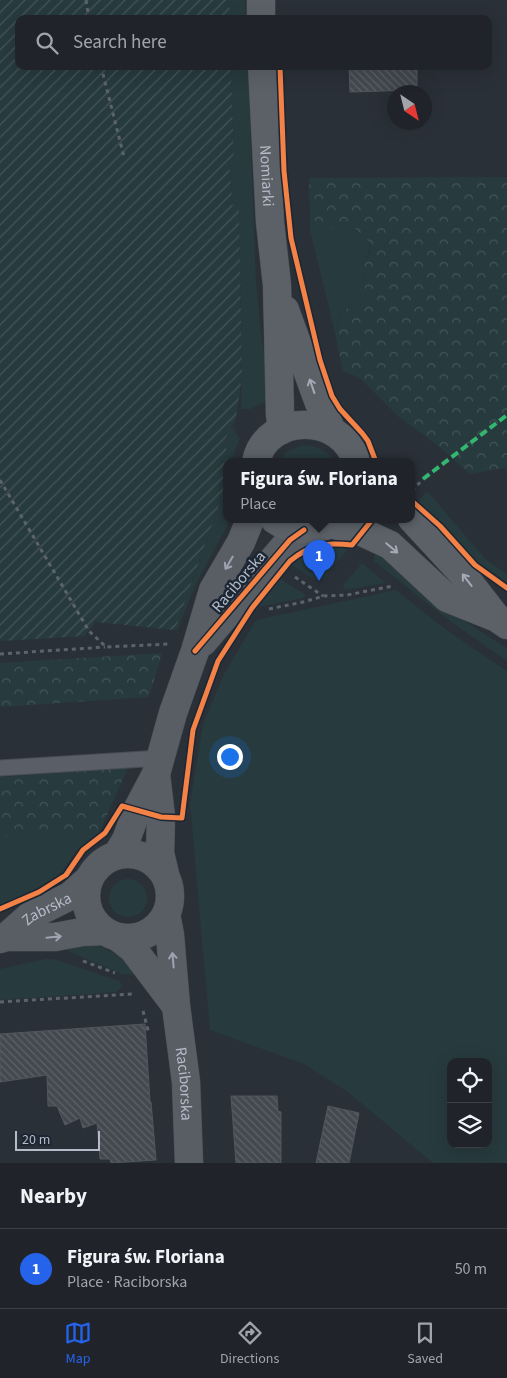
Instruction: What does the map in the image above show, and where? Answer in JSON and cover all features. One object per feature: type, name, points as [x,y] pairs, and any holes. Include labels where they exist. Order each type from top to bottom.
[{"type":"main road","points":[[261,0],[261,15]]},
{"type":"main road","name":"Nomiarki","points":[[262,70],[270,222],[277,285],[282,430]]},
{"type":"main road","name":"Nomiarki","points":[[277,285],[318,403],[332,431]]},
{"type":"main road","points":[[258,458],[266,443],[282,430],[299,425],[315,425],[332,431],[345,442],[355,458]]},
{"type":"main road","points":[[415,521],[502,621]]},
{"type":"main road","points":[[281,523],[291,528],[304,530],[314,530],[332,523]]},
{"type":"main road","points":[[337,523],[390,545],[447,598],[502,621]]},
{"type":"street","name":"Raciborska","points":[[117,855],[126,840],[136,810],[158,766],[173,713],[186,647],[213,590],[242,542],[249,523]]},
{"type":"street","name":"Raciborska","points":[[186,647],[290,540],[304,530]]},
{"type":"street","name":"Raciborska","points":[[158,766],[161,817],[160,853],[164,874]]},
{"type":"street","points":[[128,853],[149,859],[158,865],[164,874],[169,884],[170,904],[157,927],[150,932],[136,938],[112,934],[91,917],[87,908],[86,889],[89,879],[100,864],[117,855],[128,853]]},
{"type":"street","name":"Zabrska","points":[[3,938],[30,916],[70,896],[89,879]]},
{"type":"street","name":"Raciborska","points":[[166,914],[186,1082],[189,1163]]},
{"type":"street","name":"Zabrska","points":[[3,938],[55,937],[82,932],[112,934]]},
{"type":"street","name":"Raciborska","points":[[112,934],[133,949],[176,1006]]},
{"type":"lane","points":[[0,768],[158,766]]},
{"type":"path","points":[[86,0],[88,15]]},
{"type":"path","points":[[102,70],[124,157]]},
{"type":"path","points":[[415,488],[423,479]]},
{"type":"path","points":[[0,480],[89,631],[106,647]]},
{"type":"path","points":[[291,574],[324,596]]},
{"type":"path","points":[[268,609],[324,596],[347,595],[396,585]]},
{"type":"path","points":[[0,654],[106,647],[186,647]]},
{"type":"path","points":[[78,959],[124,976]]},
{"type":"path","points":[[0,1002],[137,994]]},
{"type":"path","points":[[140,1002],[151,1038]]},
{"type":"green space","points":[[0,0],[229,0],[230,15],[15,15],[15,70],[231,70],[234,164],[229,165],[233,209],[239,209],[242,377],[236,418],[225,439],[227,458],[223,458],[223,490],[221,499],[175,630],[96,622],[84,636],[0,641]]},
{"type":"green space","points":[[229,0],[245,0],[246,15],[230,15]]},
{"type":"green space","points":[[231,70],[248,70],[256,282],[270,399],[250,409],[241,409],[239,209],[233,209],[229,164],[234,164]]},
{"type":"green space","points":[[507,177],[507,474],[505,468],[470,474],[440,447],[399,417],[360,378],[343,371],[335,333],[342,313],[360,302],[365,292],[363,270],[365,260],[370,253],[369,242],[353,226],[329,228],[321,226],[316,221],[310,208],[309,178]]},
{"type":"green space","points":[[310,210],[323,226],[339,228],[353,226],[369,243],[364,266],[365,292],[359,303],[343,312],[335,333],[310,230]]},
{"type":"green space","points":[[232,426],[240,439],[233,458],[227,458],[225,439]]},
{"type":"green space","points":[[305,445],[314,447],[322,450],[332,458],[282,458],[290,450]]},
{"type":"green space","points":[[223,490],[223,523],[228,523],[196,584],[177,631],[175,630]]},
{"type":"green space","points":[[425,493],[429,493],[485,559],[507,574],[507,583],[474,559],[446,527],[418,502]]},
{"type":"green space","points":[[325,547],[349,548],[324,578],[315,580],[292,565],[308,553]]},
{"type":"green space","points":[[375,550],[447,610],[507,648],[507,661],[451,622],[374,561]]},
{"type":"green space","points":[[362,563],[386,583],[345,590],[343,585]]},
{"type":"green space","points":[[280,579],[306,595],[303,598],[258,607]]},
{"type":"green space","points":[[396,590],[445,629],[507,671],[507,1163],[433,1163],[348,1092],[304,1064],[210,1030],[190,803],[203,724],[224,674],[256,620]]},
{"type":"green space","points":[[162,653],[149,697],[0,707],[0,663]]},
{"type":"green space","points":[[128,768],[99,833],[0,836],[0,777]]},
{"type":"green space","points":[[99,833],[76,851],[62,872],[43,887],[0,905],[0,836]]},
{"type":"green space","points":[[128,879],[142,884],[147,898],[142,912],[128,917],[114,912],[109,898],[114,884]]},
{"type":"green space","points":[[84,942],[99,946],[113,953],[125,962],[135,974],[122,974],[68,951],[67,945]]},
{"type":"green space","points":[[54,959],[119,981],[122,986],[116,992],[0,1000],[0,969]]},
{"type":"building","points":[[349,70],[417,70],[417,85],[387,85],[387,91],[350,92]]},
{"type":"building","points":[[145,1024],[156,1160],[111,1163],[110,1159],[100,1159],[97,1123],[83,1128],[80,1118],[65,1125],[57,1106],[48,1106],[47,1075],[0,1082],[0,1034]]},
{"type":"building","points":[[231,1096],[277,1096],[278,1111],[281,1112],[281,1163],[236,1163]]},
{"type":"building","points":[[328,1106],[359,1113],[349,1163],[316,1163]]},
{"type":"marked path","points":[[423,479],[507,415]]},
{"type":"cycle path","points":[[280,70],[284,171],[291,238],[320,360],[332,396],[340,409],[368,441],[374,458]]},
{"type":"cycle path","points":[[415,504],[440,526],[475,565],[507,588]]},
{"type":"cycle path","points":[[0,909],[39,892],[66,875],[83,850],[105,833],[122,806],[161,817],[182,818],[193,730],[218,661],[252,608],[290,561],[305,551],[326,544],[352,545],[370,523]]},
{"type":"cycle path","points":[[195,651],[290,540],[304,530]]},
{"type":"place","name":"Figura św. Floriana","points":[[319,581]]}]
